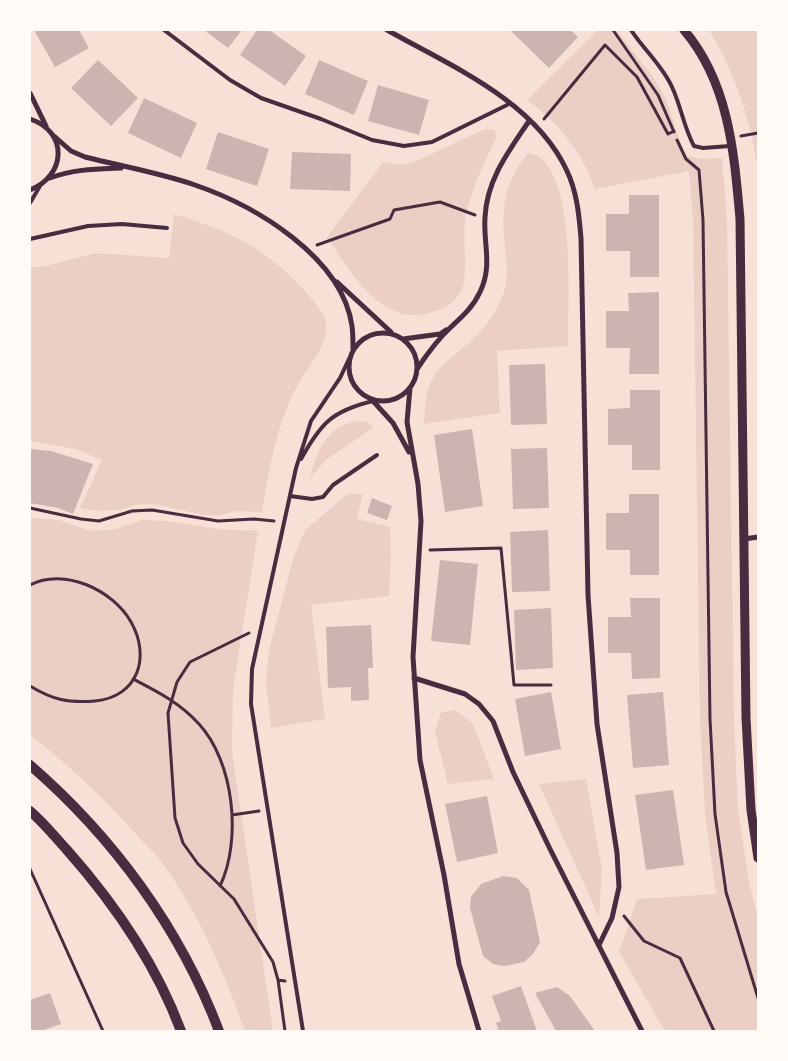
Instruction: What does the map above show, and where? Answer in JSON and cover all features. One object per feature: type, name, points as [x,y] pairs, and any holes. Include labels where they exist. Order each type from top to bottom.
[{"type":"main road","points":[[30,765],[62,792],[122,860],[175,936],[211,1010],[219,1031]]},
{"type":"main road","points":[[30,811],[95,882],[115,911],[145,955],[181,1031]]},
{"type":"street","points":[[387,30],[476,80],[509,104],[544,134],[567,171],[578,205],[581,238],[588,596],[597,724],[617,853],[619,887],[612,918],[598,945]]},
{"type":"street","points":[[684,30],[693,40],[712,72],[728,120],[740,219],[746,718],[751,810],[758,858]]},
{"type":"street","points":[[30,93],[46,127],[71,151],[85,157],[196,185],[228,199],[287,233],[306,249],[381,325],[403,339],[412,348],[417,368]]},
{"type":"street","points":[[30,119],[46,127]]},
{"type":"street","points":[[479,1031],[459,964],[444,874],[420,760],[413,657],[421,521],[418,484],[407,422],[410,388],[417,368],[451,328],[468,313],[480,292],[488,268],[485,219],[487,199],[493,178],[529,121]]},
{"type":"street","points":[[50,178],[58,161],[58,148],[54,136]]},
{"type":"street","points":[[30,190],[40,186],[50,178],[68,172],[88,169],[129,168]]},
{"type":"street","points":[[328,273],[348,308],[352,327],[353,349]]},
{"type":"street","points":[[403,339],[440,334],[451,328]]},
{"type":"street","points":[[393,334],[382,332],[370,334],[360,340],[353,349],[349,359],[348,370],[356,389],[373,400],[393,423],[413,459]]},
{"type":"street","points":[[373,400],[394,400],[410,388]]},
{"type":"street","points":[[744,539],[758,537]]},
{"type":"street","points":[[414,678],[465,694],[479,704],[492,721],[513,772],[642,1031]]},
{"type":"lane","points":[[164,30],[230,80],[261,98],[321,118],[372,140],[404,146],[432,142],[509,104]]},
{"type":"lane","points":[[631,30],[656,60],[672,87],[689,137],[694,146],[704,148],[732,146]]},
{"type":"lane","points":[[30,203],[40,186]]},
{"type":"lane","points":[[30,239],[88,226],[122,224],[167,228]]},
{"type":"lane","points":[[304,1031],[251,704],[252,669],[296,468],[312,421],[340,378],[349,359]]},
{"type":"lane","points":[[296,468],[313,437],[332,416],[351,406],[373,400]]},
{"type":"lane","points":[[290,496],[312,499],[323,497],[333,485],[377,455]]},
{"type":"path","points":[[613,30],[658,95],[686,159],[699,170],[703,220],[710,719],[715,814],[726,892],[758,998]]},
{"type":"path","points":[[537,128],[605,45],[637,77],[668,134],[674,131]]},
{"type":"path","points":[[306,249],[390,219],[394,210],[440,202],[485,219]]},
{"type":"path","points":[[30,508],[81,519],[99,520],[132,511],[152,510],[218,521],[254,519],[284,522]]},
{"type":"path","points":[[419,550],[501,548],[514,684],[551,685]]},
{"type":"path","points":[[30,585],[49,578],[71,579],[96,589],[114,603],[131,622],[138,642],[141,661],[130,687],[120,694],[103,700],[79,702],[50,698],[30,686]]},
{"type":"path","points":[[261,628],[190,662],[177,682],[168,714],[175,818],[182,843],[198,864],[234,899],[273,962],[278,980],[285,1031]]},
{"type":"path","points":[[133,679],[172,699],[199,724],[213,742],[227,780],[232,815],[232,847],[228,870],[220,886]]},
{"type":"path","points":[[232,815],[246,813]]},
{"type":"path","points":[[30,869],[103,1031]]},
{"type":"path","points":[[615,904],[644,941],[680,958],[714,1031]]},
{"type":"path","points":[[278,980],[296,982]]},
{"type":"shaded area","points":[[598,30],[617,30],[651,74],[665,98],[687,156],[703,159],[722,158],[727,219],[734,718],[738,811],[750,887],[758,917],[758,1031],[665,1031],[619,952],[637,899],[716,894],[705,815],[700,719],[693,221],[689,171],[595,189],[583,163],[568,139],[549,118],[527,100]]},
{"type":"shaded area","points":[[709,30],[758,30],[758,170],[751,133],[741,97],[727,63]]},
{"type":"shaded area","points":[[485,129],[494,130],[497,136],[478,177],[467,210],[465,221],[465,276],[462,290],[444,308],[429,313],[412,315],[396,312],[382,304],[357,280],[327,237],[383,162],[401,165],[414,162]]},
{"type":"shaded area","points":[[528,153],[544,161],[555,180],[563,206],[569,270],[568,346],[497,351],[500,413],[424,424],[429,386],[437,372],[481,331],[495,312],[504,292],[507,278],[503,224],[505,202],[515,171]]},
{"type":"shaded area","points":[[174,214],[230,234],[261,252],[291,276],[318,306],[325,319],[326,331],[322,345],[293,393],[280,426],[262,512],[235,511],[221,515],[204,515],[153,504],[135,505],[119,510],[96,511],[80,508],[102,460],[75,449],[30,441],[30,267],[42,267],[96,253],[169,258]]},
{"type":"shaded area","points":[[356,421],[366,422],[374,427],[326,460],[309,479],[320,450],[329,435],[336,429]]},
{"type":"shaded area","points":[[349,493],[363,494],[357,519],[390,527],[389,596],[311,605],[325,719],[271,728],[266,682],[269,650],[293,559],[305,530]]},
{"type":"shaded area","points":[[30,518],[59,520],[91,531],[116,529],[142,520],[168,521],[217,529],[258,531],[233,690],[232,751],[273,1031],[245,1031],[229,988],[200,924],[163,864],[98,794],[30,735]]},
{"type":"shaded area","points":[[456,710],[473,724],[494,779],[448,784],[435,732],[441,712]]},
{"type":"shaded area","points":[[586,779],[602,869],[599,917],[539,784]]},
{"type":"building","points":[[34,30],[79,30],[89,48],[55,67]]},
{"type":"building","points":[[204,30],[242,30],[228,48]]},
{"type":"building","points":[[257,30],[269,30],[306,56],[285,86],[240,55]]},
{"type":"building","points":[[510,30],[571,30],[578,37],[549,68]]},
{"type":"building","points":[[98,60],[138,98],[111,126],[71,88]]},
{"type":"building","points":[[319,60],[368,81],[354,115],[305,94]]},
{"type":"building","points":[[378,85],[429,100],[419,135],[368,121]]},
{"type":"building","points":[[144,98],[197,123],[181,158],[128,133]]},
{"type":"building","points":[[218,132],[269,149],[257,186],[206,169]]},
{"type":"building","points":[[292,152],[351,154],[350,191],[290,189]]},
{"type":"building","points":[[629,195],[659,195],[659,277],[630,277],[630,251],[606,251],[606,214],[629,214]]},
{"type":"building","points":[[659,292],[659,374],[629,374],[630,348],[606,348],[606,311],[629,311],[628,293]]},
{"type":"building","points":[[545,364],[547,424],[511,425],[509,365]]},
{"type":"building","points":[[630,390],[660,390],[660,470],[632,470],[632,445],[608,445],[608,409],[630,408]]},
{"type":"building","points":[[472,429],[483,506],[445,512],[434,435]]},
{"type":"building","points":[[547,448],[549,508],[513,509],[511,449]]},
{"type":"building","points":[[30,449],[51,451],[93,464],[73,514],[58,508],[30,503]]},
{"type":"building","points":[[629,494],[659,494],[659,575],[630,575],[630,550],[606,550],[606,513],[629,513]]},
{"type":"building","points":[[372,498],[392,506],[387,520],[367,513]]},
{"type":"building","points":[[548,530],[550,591],[512,592],[510,532]]},
{"type":"building","points":[[440,560],[478,564],[470,645],[431,641]]},
{"type":"building","points":[[630,598],[660,598],[660,678],[632,679],[631,653],[608,653],[608,617],[631,617]]},
{"type":"building","points":[[551,608],[553,668],[516,670],[514,610]]},
{"type":"building","points":[[371,625],[373,668],[368,668],[369,700],[351,701],[351,687],[328,688],[326,627]]},
{"type":"building","points":[[551,692],[561,749],[525,756],[515,699]]},
{"type":"building","points":[[663,692],[669,765],[633,768],[627,695]]},
{"type":"building","points":[[673,790],[684,865],[646,870],[635,795]]},
{"type":"building","points":[[487,796],[498,853],[457,862],[445,804]]},
{"type":"building","points":[[503,876],[517,878],[529,890],[540,942],[533,954],[524,962],[504,966],[493,964],[483,956],[470,908],[471,897],[481,884]]},
{"type":"building","points":[[521,986],[537,1031],[499,1031],[496,1023],[501,1021],[492,996]]},
{"type":"building","points":[[557,987],[570,996],[595,1031],[556,1031],[535,993]]},
{"type":"building","points":[[50,993],[61,1024],[41,1031],[31,1031],[30,1000]]}]
